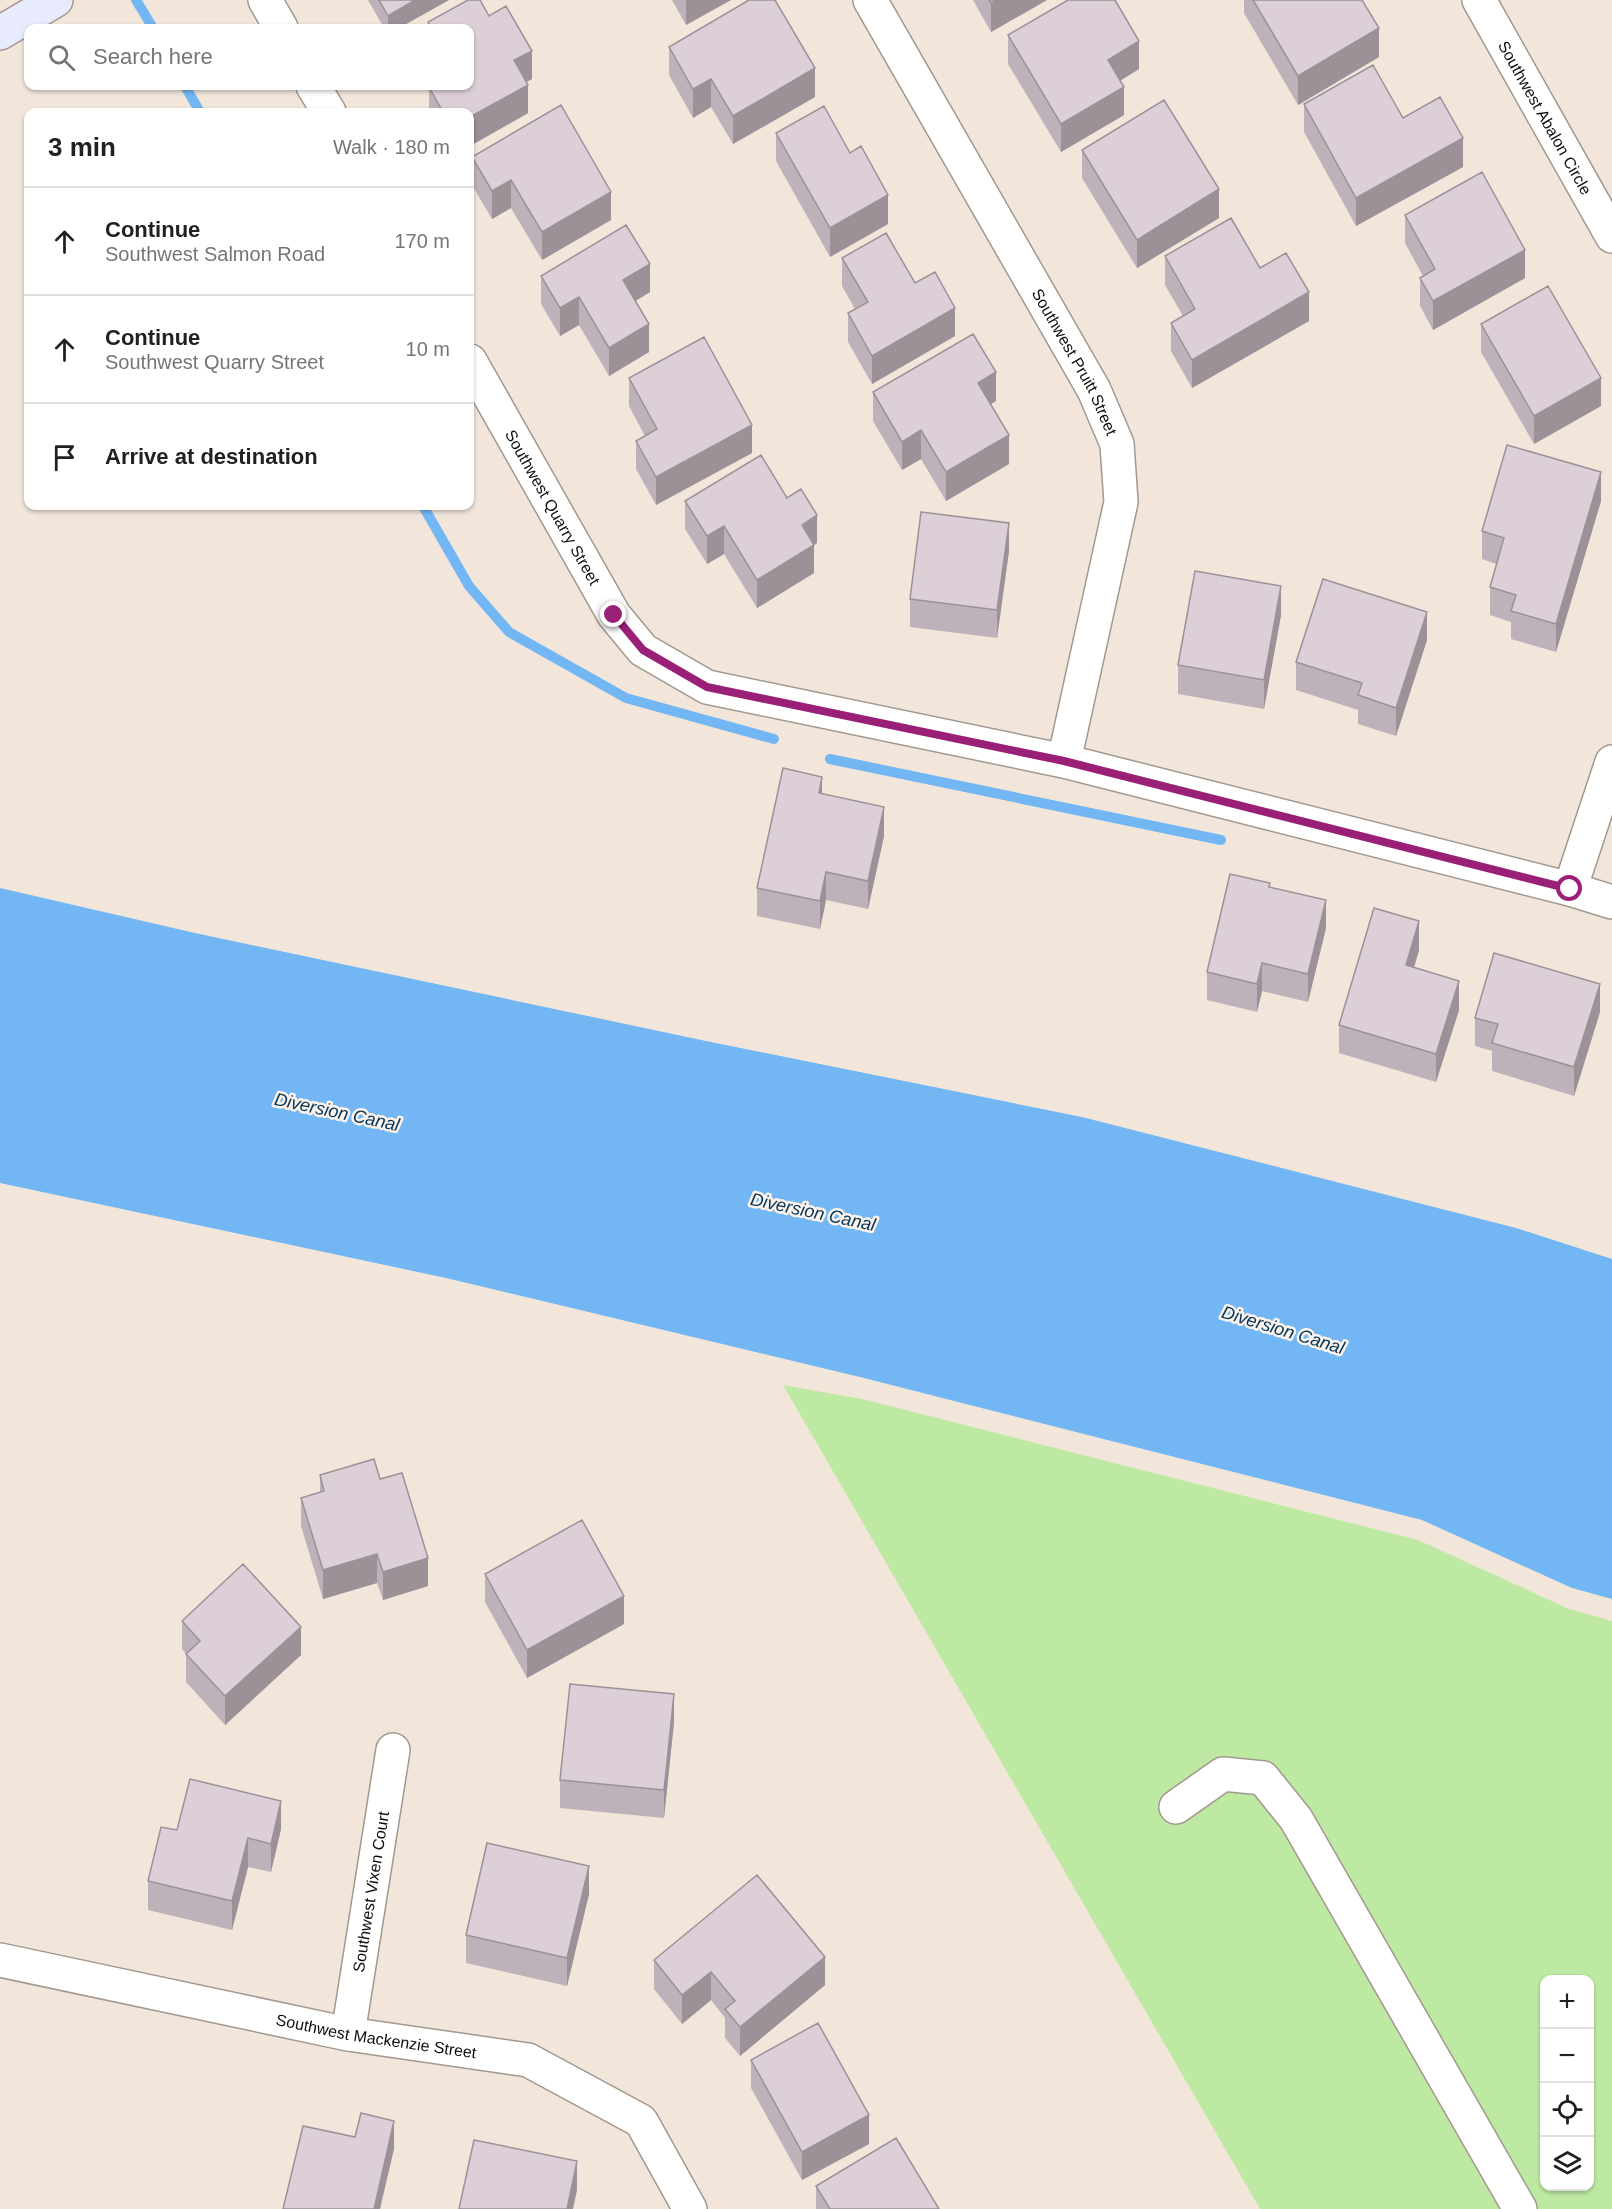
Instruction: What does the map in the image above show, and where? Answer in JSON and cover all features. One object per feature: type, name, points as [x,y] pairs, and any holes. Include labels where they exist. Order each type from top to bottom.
[{"type":"street","points":[[0,33],[56,0]]},
{"type":"street","points":[[265,0],[279,24]]},
{"type":"street","name":"Southwest Pruitt Street","points":[[870,0],[1094,390],[1117,444],[1121,502],[1064,761]]},
{"type":"street","name":"Southwest Abalon Circle","points":[[1479,0],[1612,236]]},
{"type":"street","points":[[315,90],[326,108]]},
{"type":"street","name":"Southwest Quarry Street","points":[[474,368],[614,615],[643,650],[707,687],[1064,761]]},
{"type":"street","points":[[1064,761],[1570,889],[1612,902]]},
{"type":"street","points":[[1570,889],[1612,762]]},
{"type":"street","name":"Southwest Vixen Court","points":[[348,2034],[393,1750]]},
{"type":"street","points":[[1176,1808],[1223,1774],[1263,1778],[1296,1819],[1520,2209]]},
{"type":"street","name":"Southwest Mackenzie Street","points":[[0,1960],[348,2034],[528,2060],[641,2121],[690,2209]]},
{"type":"green space","points":[[783,1385],[862,1399],[1418,1540],[1569,1609],[1612,1621],[1612,2209],[1260,2209]]},
{"type":"water","name":"Diversion Canal","points":[[0,888],[195,933],[706,1041],[1082,1117],[1516,1228],[1612,1259],[1612,1599],[1572,1588],[1422,1520],[864,1378],[446,1278],[0,1183]]},
{"type":"building","points":[[379,0],[415,0],[388,16]]},
{"type":"building","points":[[468,0],[480,0],[489,16],[506,6],[532,51],[514,60],[528,85],[474,115],[474,108],[441,108],[431,90],[474,90],[474,24],[429,24],[428,22]]},
{"type":"building","points":[[749,0],[775,0],[815,68],[733,116],[711,79],[693,89],[669,47]]},
{"type":"building","points":[[1068,0],[1115,0],[1139,41],[1108,60],[1124,87],[1061,124],[1008,35]]},
{"type":"building","points":[[1253,0],[1362,0],[1379,28],[1298,76]]},
{"type":"building","points":[[1373,65],[1403,118],[1440,97],[1463,138],[1356,198],[1304,104]]},
{"type":"building","points":[[1164,100],[1219,189],[1137,240],[1082,150]]},
{"type":"building","points":[[561,105],[611,192],[542,232],[511,180],[492,191],[474,160],[474,156]]},
{"type":"building","points":[[824,106],[850,153],[861,146],[888,195],[830,228],[776,133]]},
{"type":"building","points":[[1482,172],[1525,250],[1433,301],[1420,278],[1435,269],[1405,215]]},
{"type":"building","points":[[1231,218],[1260,268],[1286,253],[1309,292],[1192,360],[1171,323],[1195,309],[1165,256]]},
{"type":"building","points":[[626,225],[650,264],[623,280],[649,324],[609,348],[579,297],[560,308],[541,276]]},
{"type":"building","points":[[886,233],[915,283],[935,272],[955,308],[872,356],[848,313],[868,302],[842,258]]},
{"type":"building","points":[[1548,286],[1601,378],[1534,416],[1481,324]]},
{"type":"building","points":[[973,334],[996,372],[978,383],[1009,435],[946,472],[921,430],[902,442],[873,392]]},
{"type":"building","points":[[704,337],[752,425],[656,477],[636,441],[657,429],[629,378]]},
{"type":"building","points":[[1507,445],[1601,472],[1556,624],[1511,611],[1516,595],[1490,587],[1504,538],[1482,531]]},
{"type":"building","points":[[761,455],[787,498],[801,489],[817,515],[802,525],[814,545],[757,580],[724,526],[707,536],[685,501]]},
{"type":"building","points":[[921,512],[1009,523],[997,610],[910,599]]},
{"type":"building","points":[[1195,571],[1281,586],[1264,680],[1178,665]]},
{"type":"building","points":[[1323,579],[1427,612],[1396,708],[1358,695],[1362,683],[1296,662]]},
{"type":"building","points":[[783,768],[822,777],[819,793],[884,807],[868,881],[826,872],[820,901],[757,888]]},
{"type":"building","points":[[1230,874],[1270,883],[1269,887],[1326,900],[1308,974],[1262,963],[1257,984],[1207,972]]},
{"type":"building","points":[[1374,908],[1419,921],[1406,965],[1459,981],[1436,1054],[1339,1025]]},
{"type":"building","points":[[1494,953],[1600,984],[1574,1067],[1492,1043],[1498,1024],[1475,1018]]},
{"type":"building","points":[[374,1459],[380,1479],[402,1473],[428,1558],[383,1572],[377,1554],[323,1570],[301,1498],[324,1491],[320,1475]]},
{"type":"building","points":[[582,1520],[624,1596],[527,1650],[485,1574]]},
{"type":"building","points":[[243,1564],[301,1627],[225,1696],[186,1654],[200,1641],[182,1621]]},
{"type":"building","points":[[570,1684],[674,1694],[664,1790],[560,1780]]},
{"type":"building","points":[[190,1779],[281,1801],[271,1844],[248,1838],[232,1901],[148,1881],[161,1827],[177,1830]]},
{"type":"building","points":[[487,1843],[589,1866],[567,1958],[466,1935]]},
{"type":"building","points":[[757,1875],[825,1957],[740,2027],[725,2009],[735,2001],[711,1972],[682,1995],[654,1960]]},
{"type":"building","points":[[818,2023],[869,2115],[802,2152],[751,2060]]},
{"type":"building","points":[[361,2113],[394,2121],[374,2209],[283,2209],[303,2126],[355,2137]]},
{"type":"building","points":[[896,2138],[939,2209],[830,2209],[816,2186]]},
{"type":"building","points":[[474,2140],[577,2161],[567,2209],[459,2209]]},
{"type":"waterway","points":[[136,0],[151,24]]},
{"type":"waterway","points":[[187,90],[198,108]]},
{"type":"waterway","points":[[425,510],[469,586],[509,632],[626,698],[774,739]]},
{"type":"waterway","points":[[830,759],[1221,840]]},
{"type":"route","points":[[614,615],[643,650],[707,687],[1064,761],[1570,889]]}]
